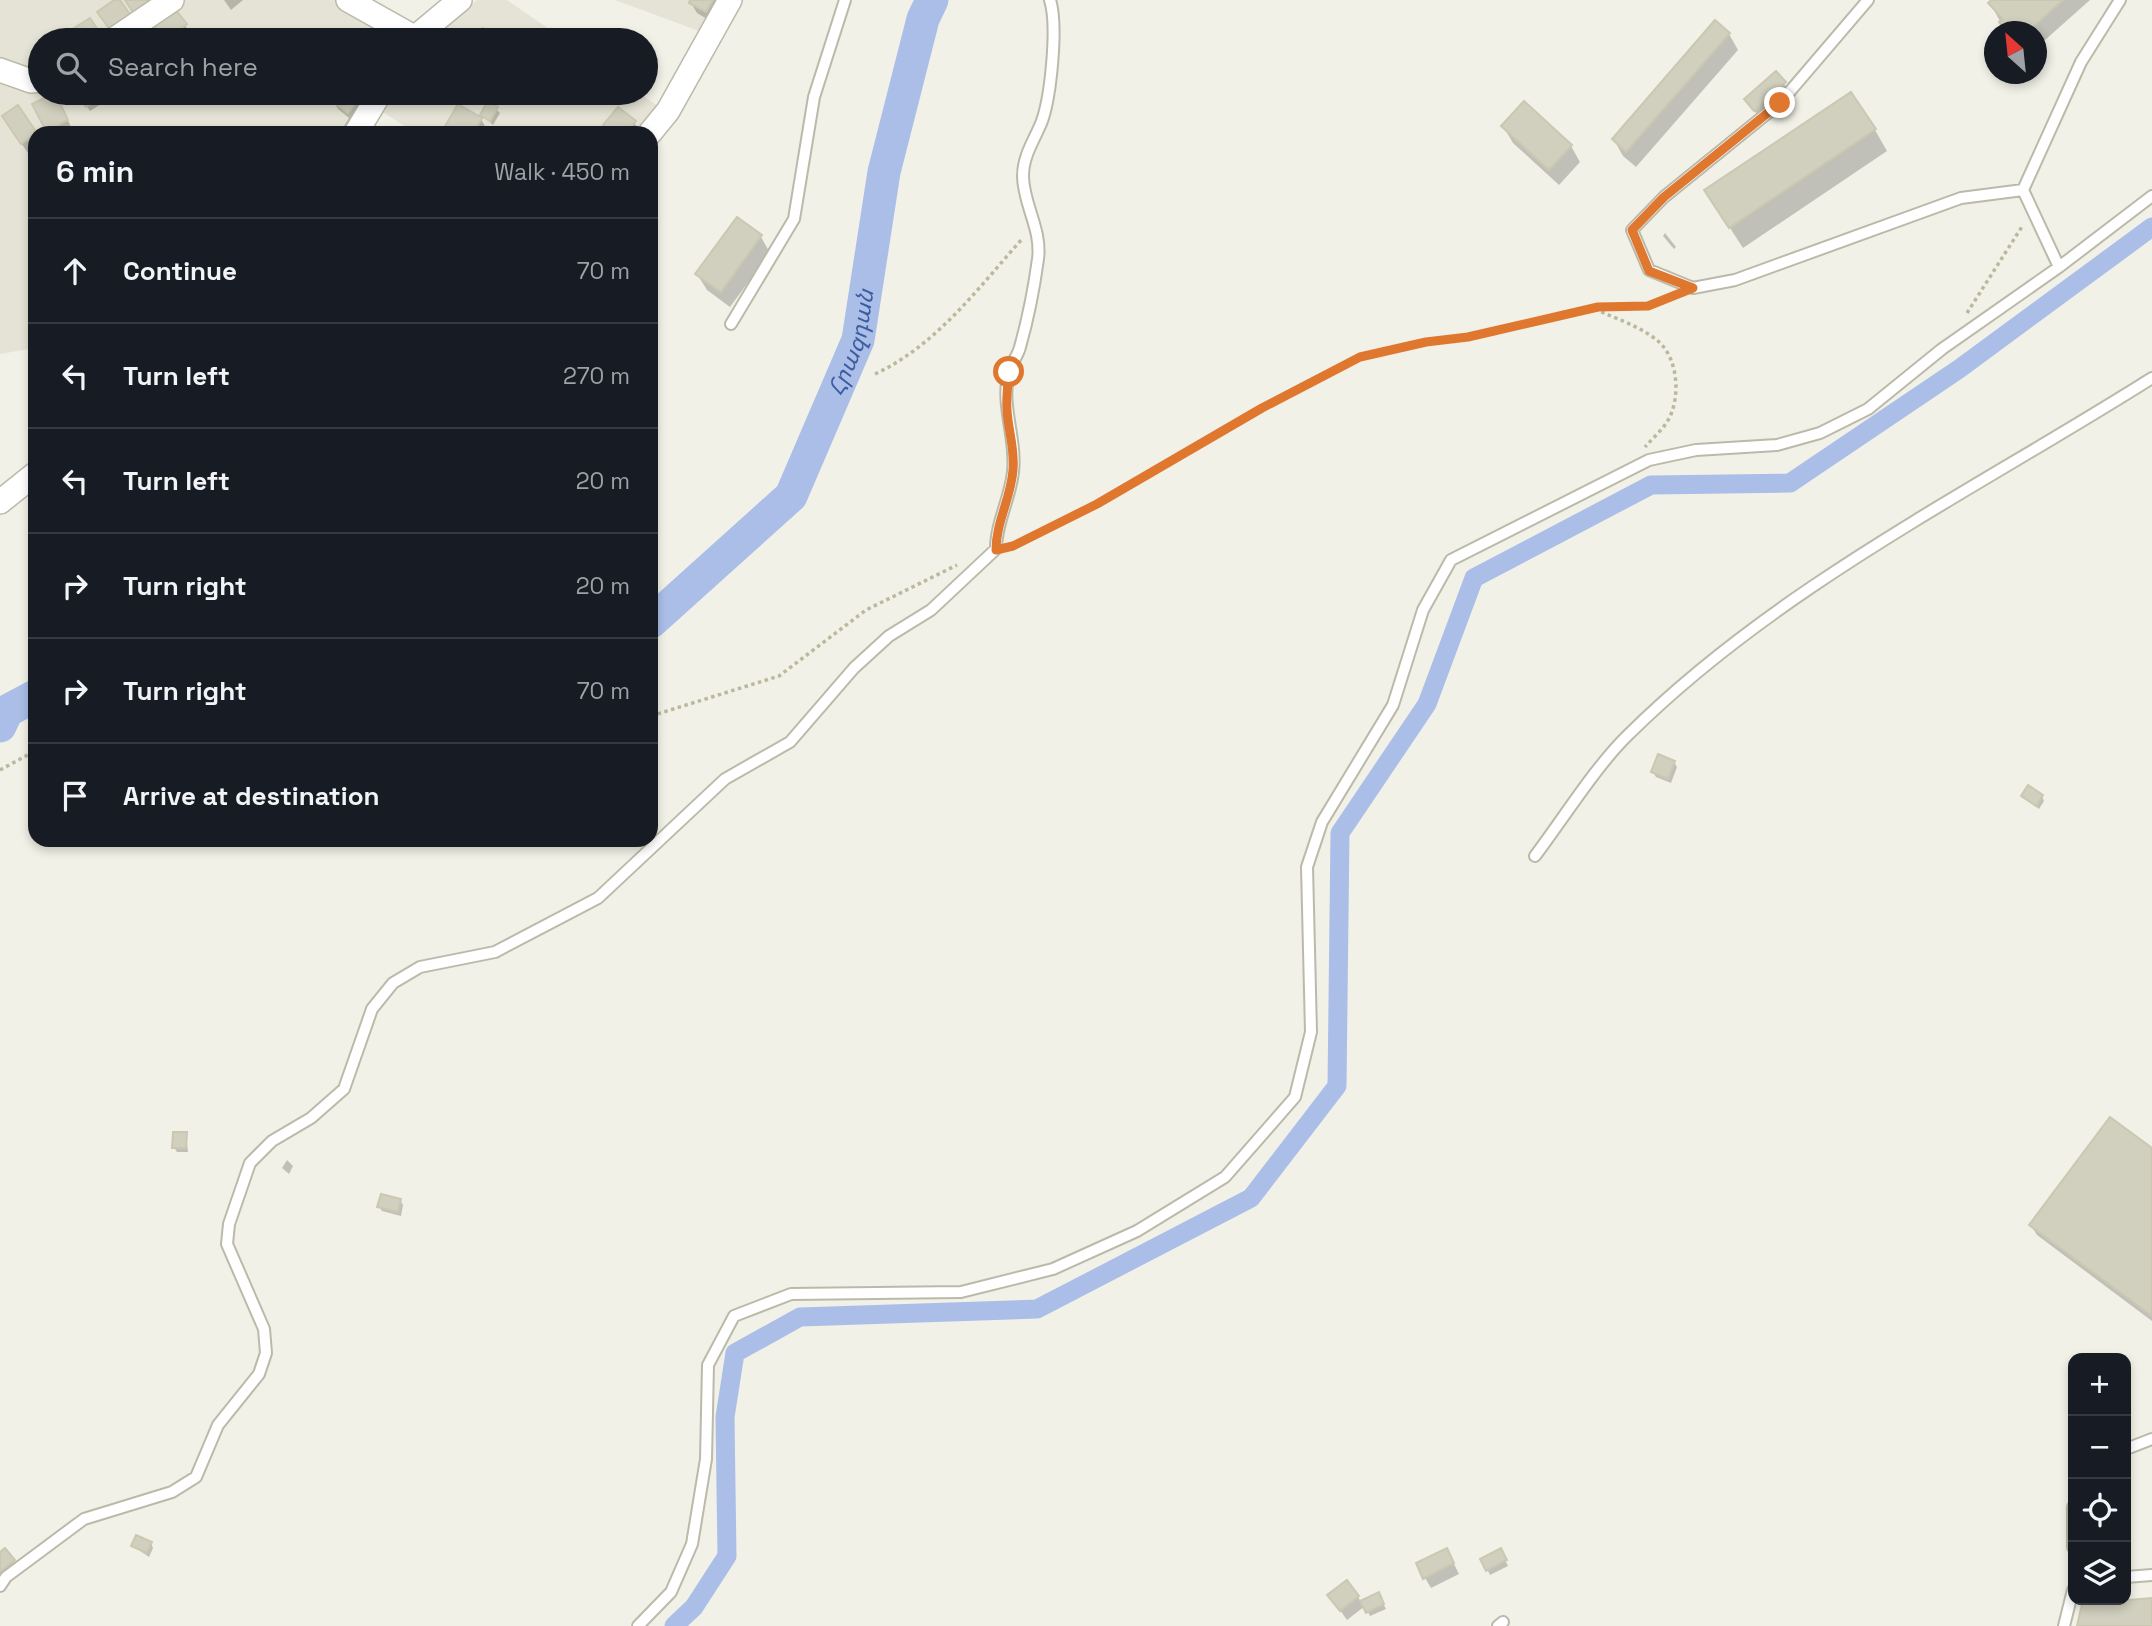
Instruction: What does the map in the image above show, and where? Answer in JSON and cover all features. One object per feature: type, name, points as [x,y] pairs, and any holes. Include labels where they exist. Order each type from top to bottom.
[{"type":"street","points":[[131,28],[173,0]]},
{"type":"street","points":[[348,0],[395,28]]},
{"type":"street","points":[[426,28],[460,0]]},
{"type":"street","points":[[656,126],[668,111],[730,0]]},
{"type":"street","points":[[0,70],[28,80]]},
{"type":"street","points":[[360,126],[373,105]]},
{"type":"street","points":[[0,502],[28,480]]},
{"type":"lane","points":[[732,324],[794,219],[814,97],[845,0]]},
{"type":"lane","points":[[658,842],[725,779],[789,742],[854,668],[890,636],[931,610],[996,550],[996,535],[1008,501],[1013,470],[1013,441],[1007,410],[1009,372],[1019,350],[1039,256],[1036,224],[1023,176],[1026,154],[1044,117],[1049,88],[1055,15],[1050,0]]},
{"type":"lane","points":[[1868,0],[1780,103],[1664,197],[1632,230],[1649,271],[1693,288],[1735,281],[1961,198],[2023,190]]},
{"type":"lane","points":[[2059,267],[2023,190],[2081,62],[2120,0]]},
{"type":"lane","points":[[638,1626],[671,1592],[692,1544],[706,1458],[708,1365],[734,1316],[791,1294],[961,1292],[1053,1269],[1137,1231],[1226,1177],[1294,1097],[1311,1031],[1307,867],[1322,822],[1393,705],[1423,610],[1451,560],[1649,460],[1671,453],[1777,445],[1820,433],[1868,409],[1942,349],[2059,267],[2152,195]]},
{"type":"lane","points":[[1535,856],[1626,737],[1699,670],[1838,571],[2152,378]]},
{"type":"lane","points":[[0,1586],[6,1577],[84,1519],[172,1492],[196,1477],[218,1425],[259,1374],[266,1353],[264,1329],[227,1244],[229,1224],[250,1163],[272,1140],[311,1118],[344,1089],[372,1009],[393,983],[420,967],[495,953],[598,898],[652,847]]},
{"type":"lane","points":[[2131,1447],[2152,1439]]},
{"type":"lane","points":[[2131,1577],[2152,1575]]},
{"type":"lane","points":[[2064,1626],[2069,1605]]},
{"type":"path","points":[[1963,319],[2022,226],[2028,202]]},
{"type":"path","points":[[874,374],[903,361],[932,338],[1036,224]]},
{"type":"path","points":[[996,550],[1013,546],[1097,504],[1262,408],[1360,357],[1426,342],[1468,337],[1594,308],[1648,306],[1693,288]]},
{"type":"path","points":[[1594,308],[1635,326],[1660,342],[1673,363],[1677,389],[1668,420],[1621,475]]},
{"type":"path","points":[[658,714],[779,676],[866,610],[960,563]]},
{"type":"path","points":[[0,770],[28,755]]},
{"type":"shaded area","points":[[0,0],[355,0],[387,28],[28,28],[28,105],[366,105],[353,126],[28,126],[28,349],[0,354]]},
{"type":"shaded area","points":[[477,0],[507,0],[548,28],[443,28]]},
{"type":"shaded area","points":[[615,0],[718,0],[699,31]]},
{"type":"shaded area","points":[[387,105],[658,106],[642,126],[404,126],[383,112]]},
{"type":"building","points":[[114,0],[120,0],[131,16],[115,28],[109,28],[97,12]]},
{"type":"building","points":[[125,0],[155,0],[134,14]]},
{"type":"building","points":[[690,0],[713,0],[706,12],[689,3]]},
{"type":"building","points":[[1991,0],[2063,0],[2039,21],[2000,21],[2003,19],[1988,3]]},
{"type":"building","points":[[175,9],[187,24],[182,28],[155,28],[153,25]]},
{"type":"building","points":[[90,18],[97,28],[74,28]]},
{"type":"building","points":[[1715,20],[1730,33],[1626,152],[1612,139]]},
{"type":"building","points":[[1776,71],[1786,82],[1754,111],[1744,99]]},
{"type":"building","points":[[1851,92],[1876,129],[1729,228],[1704,190]]},
{"type":"building","points":[[1524,101],[1572,145],[1549,170],[1501,126]]},
{"type":"building","points":[[18,105],[32,126],[28,126],[28,139],[21,144],[2,116]]},
{"type":"building","points":[[33,105],[61,105],[68,120],[56,126],[43,126]]},
{"type":"building","points":[[337,105],[354,105],[348,113]]},
{"type":"building","points":[[457,105],[482,118],[477,126],[445,126]]},
{"type":"building","points":[[486,105],[498,107],[490,121],[480,115]]},
{"type":"building","points":[[618,107],[636,121],[632,126],[603,125]]},
{"type":"building","points":[[737,217],[762,235],[721,292],[695,274]]},
{"type":"building","points":[[1658,754],[1675,761],[1668,779],[1651,772]]},
{"type":"building","points":[[2028,785],[2043,795],[2036,806],[2021,796]]},
{"type":"building","points":[[2110,1117],[2152,1148],[2152,1316],[2029,1225]]},
{"type":"building","points":[[173,1132],[187,1132],[186,1148],[172,1148]]},
{"type":"building","points":[[381,1194],[401,1199],[398,1212],[377,1207]]},
{"type":"building","points":[[136,1535],[152,1542],[147,1553],[131,1546]]},
{"type":"building","points":[[5,1548],[15,1560],[0,1572],[0,1552]]},
{"type":"building","points":[[1447,1548],[1454,1563],[1423,1579],[1416,1563]]},
{"type":"building","points":[[1501,1548],[1507,1560],[1486,1571],[1480,1559]]},
{"type":"building","points":[[1347,1580],[1359,1596],[1340,1611],[1327,1595]]},
{"type":"building","points":[[1379,1592],[1384,1604],[1366,1613],[1360,1601]]},
{"type":"building","points":[[2152,1598],[2152,1626],[2077,1626],[2082,1605],[2131,1605],[2131,1600]]},
{"type":"waterway","name":"Հրազդան","points":[[658,616],[791,496],[858,340],[884,172],[923,19],[932,0]]},
{"type":"waterway","points":[[674,1626],[694,1607],[727,1556],[725,1417],[735,1353],[800,1317],[1037,1309],[1251,1198],[1337,1086],[1340,833],[1427,704],[1474,578],[1651,485],[1790,483],[1959,369],[2152,227]]},
{"type":"waterway","name":"Հրազդան","points":[[0,726],[7,711],[28,700]]},
{"type":"route","points":[[1009,372],[1007,410],[1013,441],[1013,470],[1008,501],[996,535],[996,550],[1013,546],[1097,504],[1174,457],[1360,357],[1426,342],[1468,337],[1568,312],[1598,307],[1648,306],[1693,288],[1649,271],[1632,230],[1664,197],[1780,103]]}]
